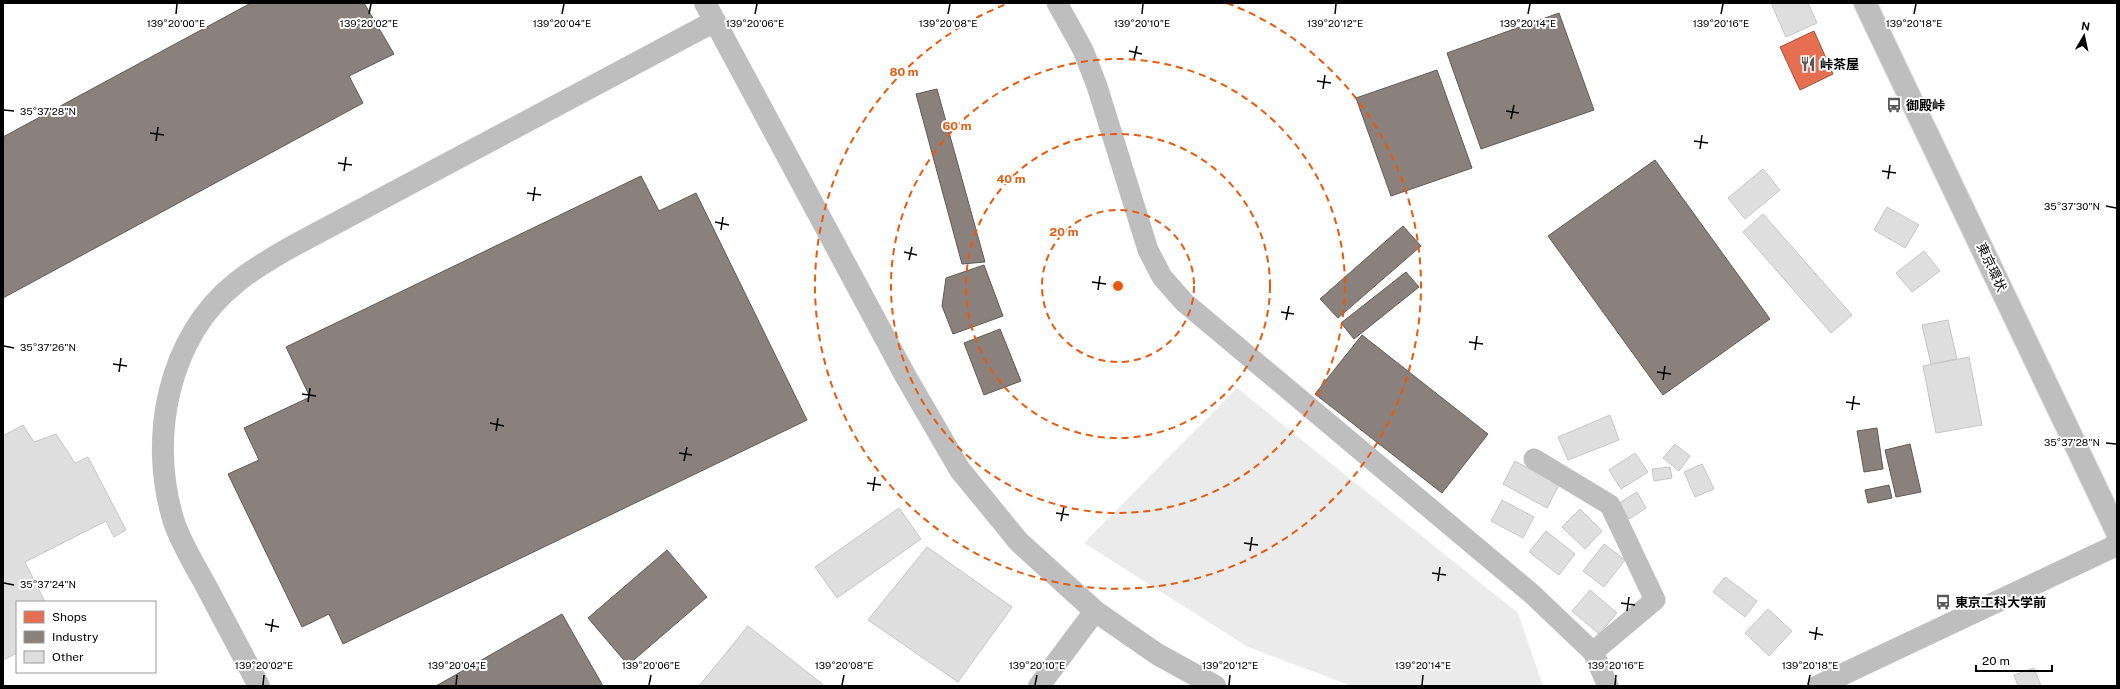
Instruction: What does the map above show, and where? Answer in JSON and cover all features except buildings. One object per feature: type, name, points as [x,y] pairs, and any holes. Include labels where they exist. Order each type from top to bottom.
[{"type":"main road","name":"東京環状","points":[[1865,3],[2117,532]]},
{"type":"main road","points":[[259,686],[188,551],[175,523],[167,493],[163,465],[166,408],[173,378],[183,349],[200,322],[217,300],[236,282],[293,246],[710,12],[906,377],[960,470],[1019,542],[1095,611],[1157,654],[1215,686]]},
{"type":"main road","points":[[1818,686],[2117,545]]},
{"type":"main road","points":[[1038,686],[1095,611]]},
{"type":"street","points":[[1057,3],[1083,50],[1097,86],[1148,250],[1162,277],[1184,302],[1532,594],[1593,652],[1608,686]]},
{"type":"street","points":[[1534,459],[1610,504],[1655,600],[1593,652]]},
{"type":"shaded area","points":[[1237,388],[1518,613],[1543,686],[1352,686],[1248,647],[1084,543]]},
{"type":"place","name":"峠茶屋","points":[[1808,64]]},
{"type":"place","name":"御殿峠","points":[[1894,105]]},
{"type":"place","name":"東京工科大学前","points":[[1943,602]]}]
